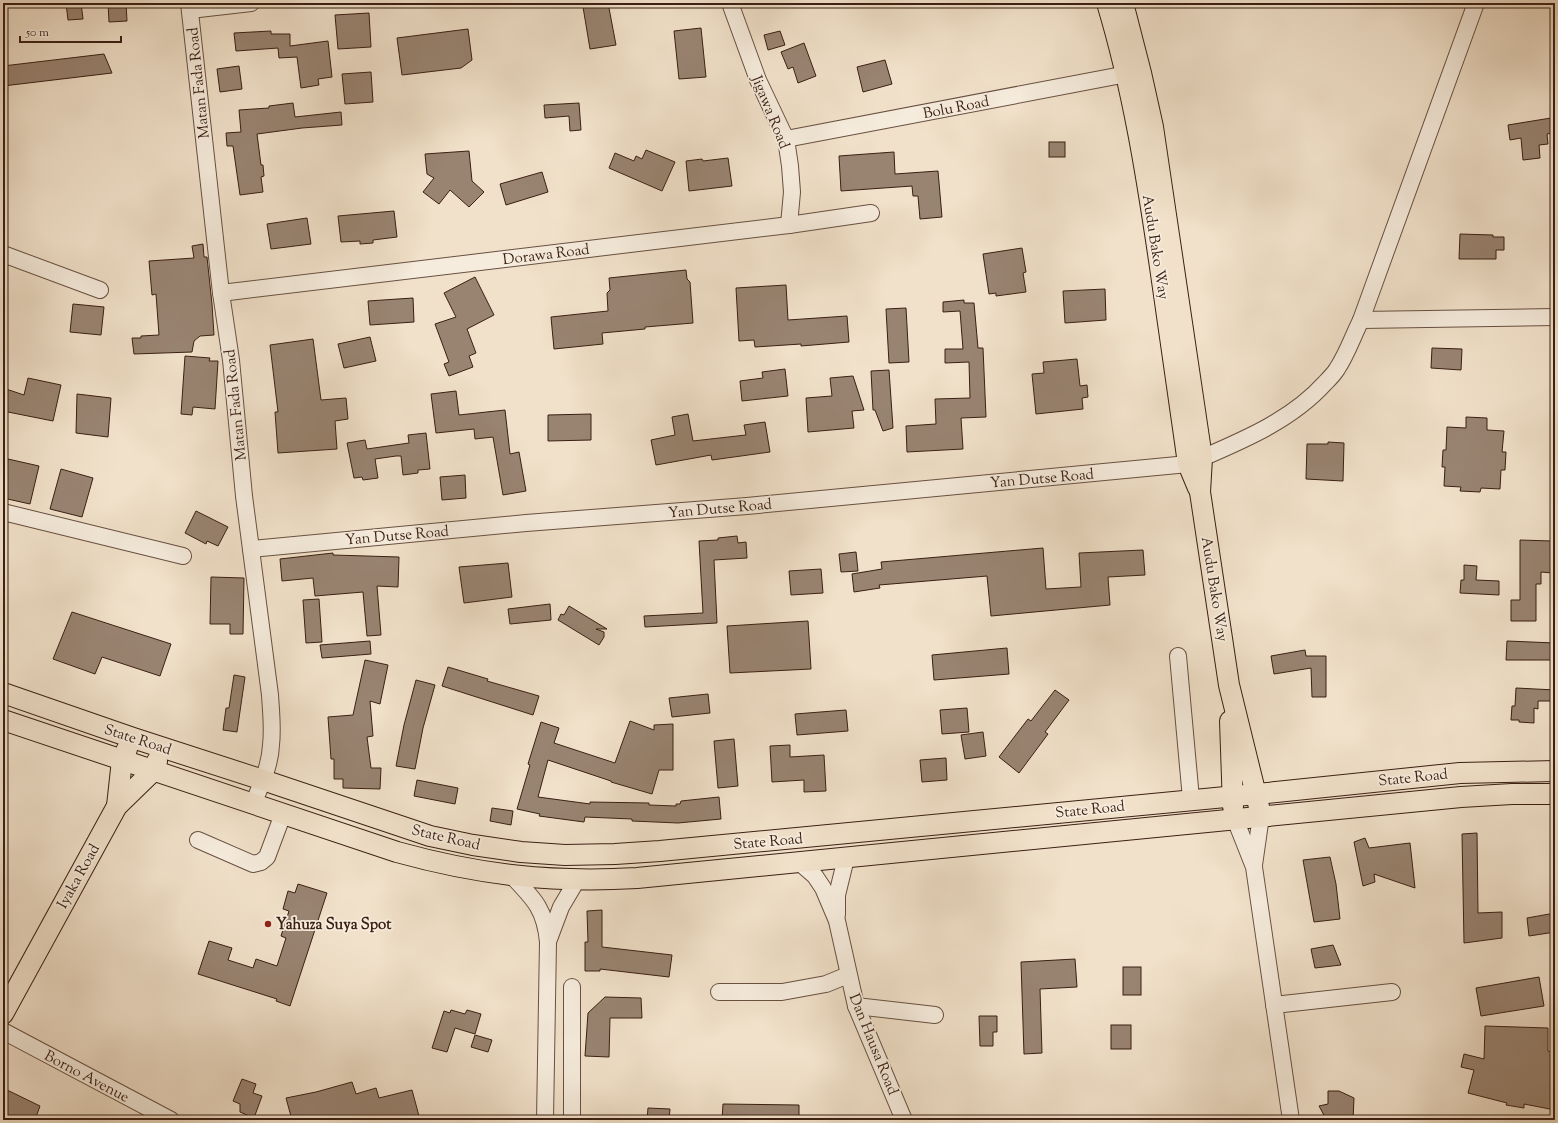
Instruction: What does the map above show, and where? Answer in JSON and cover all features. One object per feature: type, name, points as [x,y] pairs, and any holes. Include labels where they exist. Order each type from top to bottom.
[{"type":"main road","name":"Audu Bako Way","points":[[1108,3],[1127,74],[1138,131],[1195,461],[1229,685],[1257,794],[1261,816]]},
{"type":"main road","name":"Audu Bako Way","points":[[1123,3],[1153,128],[1195,461]]},
{"type":"main road","name":"Audu Bako Way","points":[[1229,685],[1232,795],[1235,819]]},
{"type":"main road","name":"State Road","points":[[3,693],[133,738],[430,836],[473,845],[564,856],[660,851],[1232,795],[1257,794],[1460,773],[1555,771]]},
{"type":"main road","name":"State Road","points":[[3,720],[397,852],[435,863],[472,870],[553,880],[637,878],[1461,797],[1512,794],[1555,794]]},
{"type":"main road","points":[[117,806],[122,760],[133,738]]},
{"type":"main road","name":"Iyaka Road","points":[[3,1014],[117,806],[153,771],[163,747]]},
{"type":"street","points":[[189,7],[251,3]]},
{"type":"street","name":"Jigawa Road","points":[[730,3],[758,80],[786,139],[792,192],[789,224]]},
{"type":"street","points":[[1195,461],[1271,425],[1316,393],[1337,370],[1361,320],[1476,3]]},
{"type":"street","name":"Matan Fada Road","points":[[189,7],[221,293],[231,360],[244,496],[270,695],[272,746],[263,780],[253,804]]},
{"type":"street","name":"Bolu Road","points":[[786,139],[1127,74]]},
{"type":"street","name":"Dorawa Road","points":[[221,293],[871,213]]},
{"type":"street","points":[[3,254],[100,290]]},
{"type":"street","points":[[1361,320],[1555,317]]},
{"type":"street","name":"Yan Dutse Road","points":[[251,549],[526,523],[755,505],[1195,461]]},
{"type":"street","points":[[3,512],[183,556]]},
{"type":"street","points":[[1178,656],[1192,799]]},
{"type":"street","points":[[198,840],[253,864],[261,862],[267,857],[283,814]]},
{"type":"street","points":[[1254,867],[1261,816]]},
{"type":"street","points":[[1235,819],[1254,867],[1291,1120]]},
{"type":"street","name":"Dan Hausa Road","points":[[837,921],[837,895],[846,858]]},
{"type":"street","name":"Dan Hausa Road","points":[[800,863],[814,876],[823,888],[837,921],[856,1006],[904,1120]]},
{"type":"street","points":[[512,876],[533,898],[542,912],[547,926],[545,1120]]},
{"type":"street","points":[[548,942],[561,908],[577,880]]},
{"type":"street","points":[[719,992],[782,992],[826,984],[848,975]]},
{"type":"street","points":[[572,987],[572,1120]]},
{"type":"street","points":[[1274,1005],[1392,992]]},
{"type":"street","points":[[856,1006],[936,1015]]},
{"type":"street","name":"Borno Avenue","points":[[3,1031],[171,1120]]},
{"type":"building","points":[[66,3],[81,3],[83,19],[68,20]]},
{"type":"building","points":[[108,3],[126,3],[127,21],[109,22]]},
{"type":"building","points":[[608,3],[616,45],[590,49],[583,7]]},
{"type":"building","points":[[369,13],[371,47],[338,49],[335,15]]},
{"type":"building","points":[[701,28],[706,77],[679,79],[674,31]]},
{"type":"building","points":[[468,29],[472,60],[461,68],[402,75],[397,38]]},
{"type":"building","points":[[271,31],[271,34],[290,34],[290,46],[328,41],[332,77],[318,79],[319,85],[301,88],[297,57],[279,58],[278,48],[236,51],[234,33]]},
{"type":"building","points":[[780,31],[785,45],[768,50],[764,35]]},
{"type":"building","points":[[804,43],[816,76],[798,83],[793,67],[788,69],[781,52]]},
{"type":"building","points":[[104,54],[112,73],[3,86],[3,66]]},
{"type":"building","points":[[885,60],[892,84],[863,92],[857,67]]},
{"type":"building","points":[[239,66],[242,89],[220,92],[217,69]]},
{"type":"building","points":[[371,72],[373,102],[345,104],[342,74]]},
{"type":"building","points":[[293,103],[295,117],[341,112],[342,125],[302,128],[257,134],[261,165],[263,165],[264,176],[261,177],[263,192],[240,195],[233,146],[227,146],[226,133],[241,132],[239,110],[269,108],[269,106]]},
{"type":"building","points":[[579,103],[581,130],[570,131],[569,116],[545,118],[544,105]]},
{"type":"building","points":[[1551,118],[1553,133],[1547,134],[1548,144],[1539,145],[1540,158],[1523,160],[1521,138],[1510,140],[1508,125]]},
{"type":"building","points":[[1049,142],[1065,142],[1065,157],[1049,157]]},
{"type":"building","points":[[646,150],[675,162],[662,191],[609,168],[615,153],[634,161],[636,156],[642,159]]},
{"type":"building","points":[[469,151],[472,181],[484,192],[469,207],[450,190],[439,204],[423,192],[434,178],[427,174],[425,154]]},
{"type":"building","points":[[894,152],[895,174],[938,171],[942,217],[920,219],[918,196],[913,196],[912,186],[841,191],[839,156]]},
{"type":"building","points":[[728,158],[732,186],[689,191],[686,161],[702,159],[703,161]]},
{"type":"building","points":[[542,172],[548,192],[506,205],[500,184]]},
{"type":"building","points":[[394,211],[397,237],[373,240],[373,243],[360,244],[360,241],[341,242],[338,216]]},
{"type":"building","points":[[307,218],[311,244],[271,249],[267,224]]},
{"type":"building","points":[[1460,234],[1493,235],[1493,237],[1504,237],[1504,250],[1496,250],[1496,259],[1459,259]]},
{"type":"building","points":[[203,244],[204,257],[207,257],[214,335],[200,336],[194,341],[192,352],[134,354],[132,338],[159,335],[156,294],[152,295],[149,261],[194,258],[192,246]]},
{"type":"building","points":[[1022,248],[1026,272],[1023,273],[1026,292],[996,296],[996,293],[989,294],[983,254]]},
{"type":"building","points":[[686,270],[687,279],[690,282],[693,323],[645,327],[645,329],[602,333],[603,344],[554,349],[551,317],[608,311],[607,293],[610,290],[609,278]]},
{"type":"building","points":[[475,277],[494,315],[467,329],[476,353],[469,356],[473,367],[449,376],[444,364],[449,362],[435,324],[456,317],[444,293]]},
{"type":"building","points":[[786,285],[788,320],[847,316],[849,342],[801,346],[801,344],[755,347],[754,340],[739,341],[736,288]]},
{"type":"building","points":[[1105,289],[1106,320],[1065,323],[1063,291]]},
{"type":"building","points":[[413,298],[414,322],[370,325],[368,301]]},
{"type":"building","points":[[964,300],[964,303],[974,303],[978,348],[983,348],[986,417],[961,418],[963,449],[907,452],[906,426],[936,424],[935,399],[970,398],[969,362],[945,363],[945,349],[963,349],[960,311],[943,312],[943,302]]},
{"type":"building","points":[[73,304],[104,307],[101,335],[70,332]]},
{"type":"building","points":[[906,308],[909,362],[889,363],[886,309]]},
{"type":"building","points":[[370,337],[376,361],[344,368],[338,344]]},
{"type":"building","points":[[313,339],[321,400],[346,398],[348,419],[335,421],[337,449],[278,453],[275,412],[278,412],[270,345]]},
{"type":"building","points":[[1432,348],[1462,349],[1461,370],[1431,368]]},
{"type":"building","points":[[185,356],[210,358],[209,361],[218,361],[215,409],[193,407],[192,415],[181,414]]},
{"type":"building","points":[[1077,359],[1080,386],[1087,385],[1088,397],[1082,398],[1083,409],[1036,414],[1032,374],[1044,373],[1043,362]]},
{"type":"building","points":[[785,369],[788,396],[742,401],[740,381],[763,378],[762,372]]},
{"type":"building","points":[[889,370],[893,428],[883,431],[875,410],[873,410],[871,371]]},
{"type":"building","points":[[853,376],[864,410],[852,411],[854,428],[808,432],[806,398],[832,396],[830,378]]},
{"type":"building","points":[[28,378],[61,385],[53,421],[3,411],[3,388],[24,395]]},
{"type":"building","points":[[456,391],[459,415],[505,410],[510,454],[519,452],[526,491],[503,495],[493,437],[475,439],[474,429],[436,433],[431,394]]},
{"type":"building","points":[[77,394],[111,398],[108,437],[76,433]]},
{"type":"building","points":[[591,414],[591,440],[548,441],[548,415]]},
{"type":"building","points":[[688,414],[693,441],[746,435],[744,425],[765,422],[770,452],[712,460],[711,455],[656,465],[651,440],[675,435],[672,417]]},
{"type":"building","points":[[1466,417],[1487,418],[1487,430],[1504,431],[1502,452],[1506,452],[1505,470],[1501,470],[1500,489],[1481,488],[1480,492],[1460,491],[1461,487],[1444,486],[1445,467],[1442,467],[1443,450],[1446,450],[1447,427],[1466,428]]},
{"type":"building","points":[[426,433],[430,469],[418,470],[418,473],[403,475],[401,456],[396,456],[375,459],[378,478],[363,480],[362,477],[354,478],[347,443],[365,440],[367,449],[409,443],[408,435]]},
{"type":"building","points":[[1328,442],[1344,443],[1343,481],[1306,479],[1307,444],[1328,444]]},
{"type":"building","points":[[8,459],[39,466],[30,504],[3,498],[3,484]]},
{"type":"building","points":[[61,469],[93,478],[82,517],[50,509]]},
{"type":"building","points":[[465,475],[466,498],[442,500],[440,477]]},
{"type":"building","points":[[196,511],[228,527],[218,546],[207,541],[206,544],[185,533]]},
{"type":"building","points":[[737,536],[738,543],[746,542],[747,558],[714,560],[717,623],[645,627],[644,616],[703,613],[699,541],[718,540],[718,538]]},
{"type":"building","points":[[1520,540],[1552,541],[1552,548],[1555,548],[1554,569],[1552,569],[1552,573],[1541,572],[1541,584],[1536,584],[1536,621],[1511,621],[1511,600],[1520,600]]},
{"type":"building","points":[[1043,548],[1046,589],[1081,587],[1079,553],[1143,550],[1145,575],[1108,577],[1110,605],[991,616],[987,576],[879,585],[880,588],[854,592],[852,574],[882,569],[881,562]]},
{"type":"building","points":[[856,552],[858,571],[841,572],[839,554]]},
{"type":"building","points":[[333,553],[333,555],[399,557],[398,587],[377,586],[381,635],[367,636],[363,592],[315,596],[313,578],[282,581],[280,559]]},
{"type":"building","points":[[508,563],[512,597],[464,603],[459,567]]},
{"type":"building","points":[[1464,565],[1477,566],[1476,580],[1499,581],[1499,595],[1460,593],[1461,580],[1464,580]]},
{"type":"building","points":[[821,569],[823,593],[791,595],[789,571]]},
{"type":"building","points":[[211,577],[244,578],[243,634],[230,634],[230,624],[210,624]]},
{"type":"building","points":[[319,599],[322,642],[306,643],[303,600]]},
{"type":"building","points":[[550,604],[551,620],[510,624],[508,609]]},
{"type":"building","points":[[569,606],[607,629],[596,629],[604,632],[604,637],[599,645],[558,620],[561,614],[564,615]]},
{"type":"building","points":[[72,612],[171,644],[160,676],[102,657],[95,674],[53,659]]},
{"type":"building","points":[[808,621],[811,669],[730,673],[727,626]]},
{"type":"building","points":[[370,641],[371,654],[322,658],[320,645]]},
{"type":"building","points":[[1507,641],[1555,643],[1555,660],[1506,660]]},
{"type":"building","points":[[1007,648],[1009,674],[934,680],[932,655]]},
{"type":"building","points":[[1305,650],[1306,656],[1326,656],[1326,697],[1312,697],[1311,668],[1274,674],[1271,656]]},
{"type":"building","points":[[365,660],[388,665],[380,704],[370,701],[373,736],[367,737],[371,768],[381,768],[380,789],[343,788],[343,779],[334,779],[334,759],[331,759],[328,717],[353,715]]},
{"type":"building","points":[[448,667],[488,679],[487,681],[539,696],[533,715],[442,686]]},
{"type":"building","points":[[234,675],[245,677],[237,732],[223,730],[226,708],[229,708]]},
{"type":"building","points":[[416,680],[435,685],[423,728],[415,769],[396,766],[404,725]]},
{"type":"building","points":[[1516,688],[1555,690],[1555,701],[1538,701],[1538,709],[1534,708],[1534,723],[1511,720],[1512,706],[1515,706]]},
{"type":"building","points":[[1055,690],[1069,700],[1045,732],[1048,734],[1019,773],[999,757],[1028,719],[1031,721]]},
{"type":"building","points":[[708,694],[710,713],[672,717],[669,698]]},
{"type":"building","points":[[967,708],[969,732],[942,734],[940,710]]},
{"type":"building","points":[[846,710],[848,731],[797,735],[795,714]]},
{"type":"building","points":[[630,721],[654,730],[654,725],[673,724],[673,770],[659,770],[652,794],[611,782],[548,760],[538,797],[590,804],[590,802],[649,803],[649,805],[676,806],[676,804],[680,804],[681,801],[719,797],[721,819],[678,823],[585,817],[584,822],[539,816],[540,814],[517,809],[530,765],[528,764],[541,722],[559,728],[554,743],[615,763]]},
{"type":"building","points":[[983,732],[986,756],[965,759],[961,735]]},
{"type":"building","points":[[734,739],[738,786],[718,788],[714,741]]},
{"type":"building","points":[[790,745],[790,757],[824,755],[826,791],[804,792],[804,780],[772,782],[770,746]]},
{"type":"building","points":[[946,758],[947,780],[922,782],[920,760]]},
{"type":"building","points":[[417,780],[458,788],[455,804],[414,796]]},
{"type":"building","points":[[492,808],[513,811],[511,825],[490,821]]},
{"type":"building","points":[[1477,833],[1478,913],[1502,912],[1502,938],[1464,943],[1462,834]]},
{"type":"building","points":[[1365,838],[1369,848],[1410,843],[1415,888],[1374,874],[1375,882],[1363,886],[1354,842]]},
{"type":"building","points":[[1330,857],[1336,884],[1340,919],[1314,922],[1303,860]]},
{"type":"building","points":[[298,884],[327,893],[290,1006],[276,1001],[277,999],[198,974],[209,941],[232,948],[228,960],[253,968],[256,959],[277,966],[286,938],[281,936],[289,911],[283,909],[288,891],[295,893]]},
{"type":"building","points":[[602,910],[602,947],[672,955],[669,977],[600,969],[600,971],[585,971],[585,942],[588,942],[587,911]]},
{"type":"building","points":[[1555,913],[1555,932],[1529,936],[1527,918]]},
{"type":"building","points":[[1333,945],[1341,965],[1315,968],[1311,949]]},
{"type":"building","points":[[1075,959],[1077,987],[1040,989],[1042,1053],[1024,1054],[1021,962]]},
{"type":"building","points":[[1123,967],[1141,967],[1141,995],[1123,995]]},
{"type":"building","points":[[1539,977],[1544,1006],[1481,1016],[1476,988]]},
{"type":"building","points":[[605,997],[641,998],[642,1018],[610,1018],[609,1057],[585,1056],[588,1013]]},
{"type":"building","points":[[451,1010],[465,1014],[467,1010],[481,1014],[475,1034],[455,1028],[447,1052],[432,1048],[444,1011],[450,1013]]},
{"type":"building","points":[[979,1016],[997,1016],[997,1032],[993,1032],[993,1046],[980,1046]]},
{"type":"building","points":[[1111,1025],[1131,1025],[1131,1049],[1111,1049]]},
{"type":"building","points":[[1485,1026],[1548,1028],[1548,1051],[1555,1053],[1555,1110],[1524,1104],[1524,1108],[1506,1105],[1507,1103],[1468,1093],[1474,1070],[1461,1067],[1464,1054],[1484,1059]]},
{"type":"building","points":[[475,1035],[492,1040],[488,1052],[471,1047]]},
{"type":"building","points":[[242,1079],[256,1084],[253,1093],[262,1096],[254,1118],[240,1112],[240,1104],[233,1101]]},
{"type":"building","points":[[352,1082],[356,1094],[376,1088],[379,1098],[412,1090],[419,1116],[405,1120],[292,1120],[286,1098],[316,1092]]},
{"type":"building","points":[[7,1090],[40,1106],[35,1120],[3,1120],[3,1099]]},
{"type":"building","points":[[1328,1091],[1339,1091],[1354,1098],[1353,1120],[1330,1120],[1330,1118],[1325,1117],[1319,1106],[1328,1104]]},
{"type":"building","points":[[723,1104],[799,1105],[799,1120],[722,1120]]},
{"type":"building","points":[[648,1108],[670,1109],[669,1120],[647,1120]]},
{"type":"place","name":"Yahuza Suya Spot","points":[[268,924]]}]
